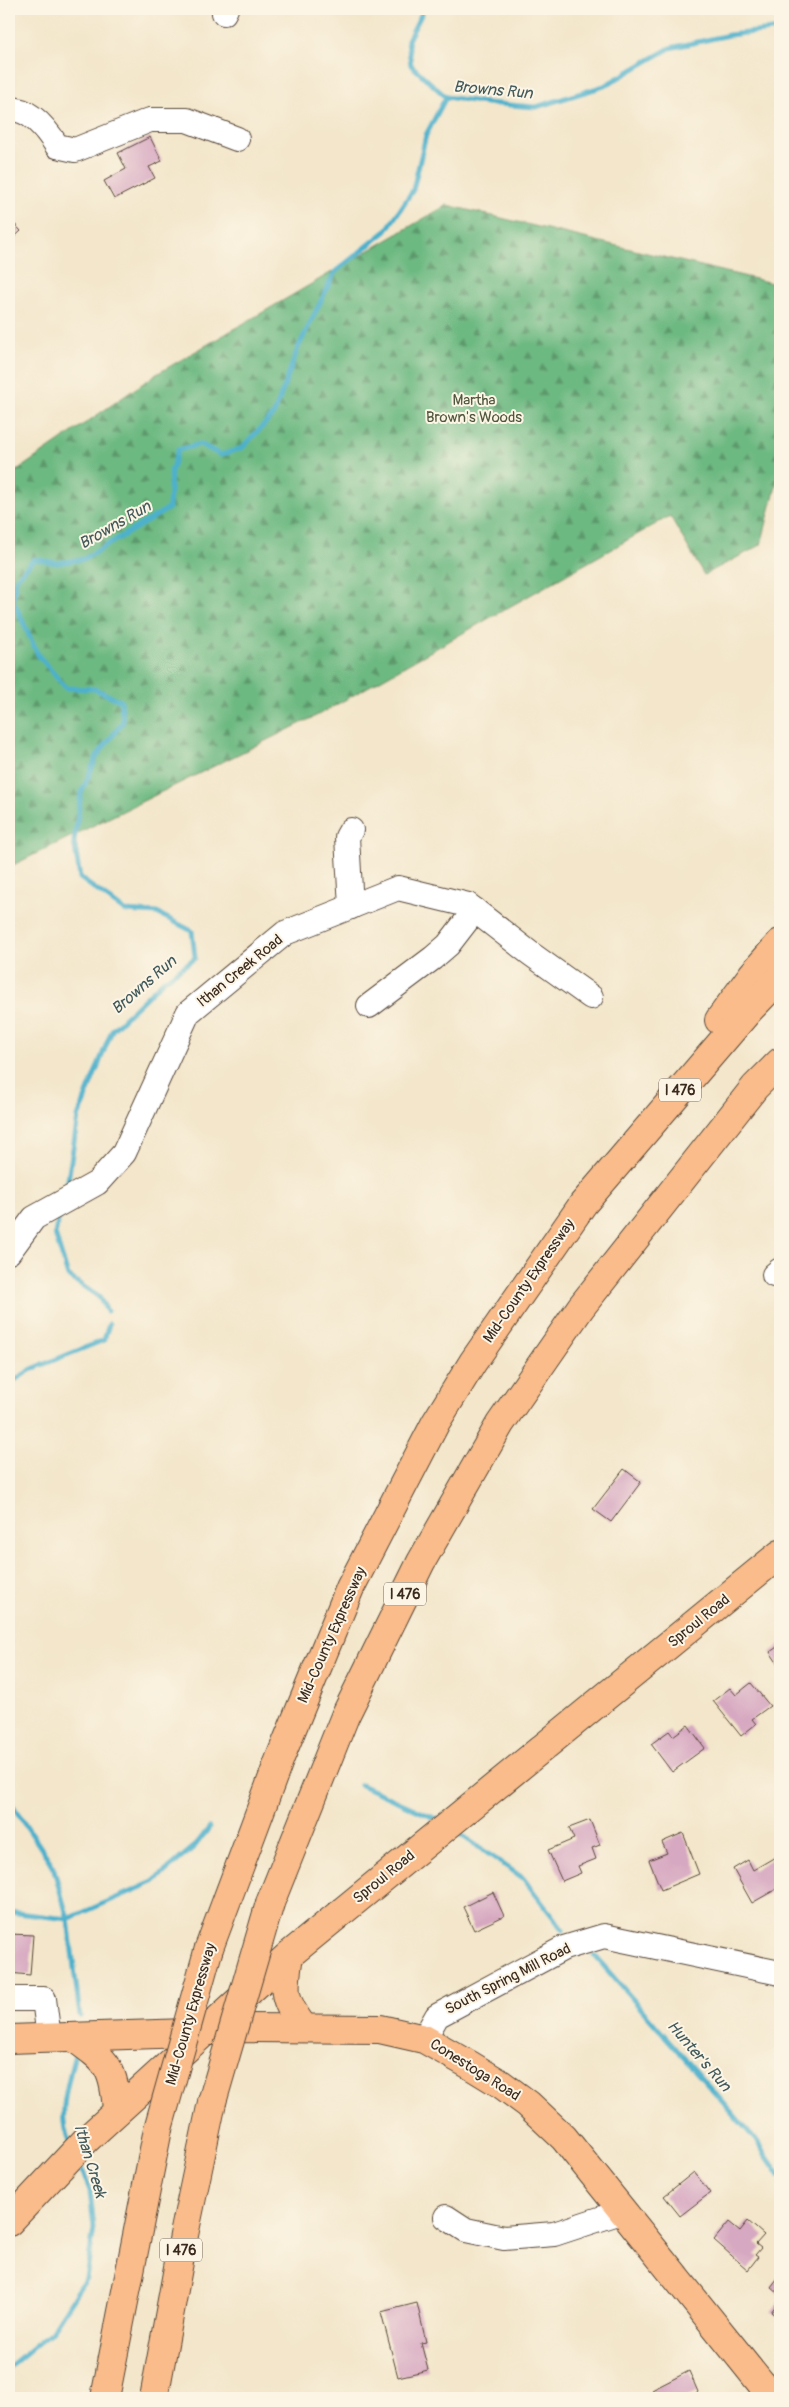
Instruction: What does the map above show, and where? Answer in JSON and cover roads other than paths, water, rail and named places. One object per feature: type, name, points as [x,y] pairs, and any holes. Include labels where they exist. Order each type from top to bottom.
[{"type":"main road","points":[[582,1204],[752,975],[780,943]]},
{"type":"main road","name":"Mid-County Expressway","points":[[105,2398],[158,2129],[208,1948],[284,1749],[350,1588],[436,1422],[472,1362],[582,1204],[750,1009],[780,978]]},
{"type":"main road","name":"I 476","points":[[154,2398],[184,2235],[212,2102],[270,1903],[345,1716],[421,1562],[500,1424],[581,1307],[755,1087],[780,1062]]},
{"type":"main road","points":[[755,1087],[780,1066]]},
{"type":"main road","name":"Sproul Road","points":[[9,2222],[86,2140],[202,2032],[289,1955],[780,1554]]},
{"type":"main road","points":[[289,1955],[285,1998],[291,2010],[304,2027]]},
{"type":"main road","name":"Conestoga Road","points":[[9,2039],[304,2027],[380,2029],[424,2039],[501,2084],[528,2104],[564,2138],[771,2398]]},
{"type":"main road","points":[[61,2037],[96,2054],[107,2065],[116,2088],[117,2111]]},
{"type":"street","points":[[16,110],[47,130],[57,146],[75,150],[150,120],[187,120],[237,139]]},
{"type":"street","points":[[351,830],[347,837],[351,907]]},
{"type":"street","name":"Ithan Creek Road","points":[[9,1252],[34,1218],[97,1183],[124,1152],[188,1013],[285,933],[398,888],[468,905],[530,954],[591,996]]},
{"type":"street","points":[[368,1006],[448,945],[474,910]]},
{"type":"street","name":"South Spring Mill Road","points":[[424,2039],[437,2016],[564,1948],[604,1936],[780,1973]]},
{"type":"street","points":[[9,1998],[44,1999],[61,2037]]},
{"type":"street","points":[[446,2217],[466,2230],[504,2238],[554,2234],[624,2211]]},
{"type":"waterway","points":[[424,9],[408,40],[411,65],[446,97]]},
{"type":"waterway","name":"Browns Run","points":[[446,97],[486,103],[536,107],[604,86],[670,48],[729,35],[780,29]]},
{"type":"waterway","name":"Browns Run","points":[[66,1192],[78,1117],[112,1030],[163,981],[195,958],[192,931],[157,913],[125,911],[80,878],[74,841],[81,794],[97,756],[123,722],[121,701],[95,689],[66,688],[38,655],[13,600],[16,579],[34,559],[57,563],[84,559],[169,508],[171,471],[178,450],[200,444],[221,455],[242,448],[274,414],[298,348],[335,272],[386,231],[413,190],[426,135],[446,97]]},
{"type":"waterway","name":"Browns Run","points":[[60,1212],[55,1234],[68,1276],[99,1297],[107,1311]]},
{"type":"waterway","name":"Browns Run","points":[[9,1384],[32,1369],[104,1340],[109,1324]]},
{"type":"waterway","points":[[361,1785],[441,1821]]},
{"type":"waterway","name":"Browns Run","points":[[9,1800],[53,1866],[68,1919],[80,2016]]},
{"type":"waterway","points":[[68,1919],[153,1882],[195,1846],[209,1828]]},
{"type":"waterway","points":[[454,1830],[523,1878],[563,1930]]},
{"type":"waterway","name":"Ithan Creek","points":[[9,1912],[68,1919]]},
{"type":"waterway","name":"Hunter's Run","points":[[595,1956],[755,2139],[780,2176]]},
{"type":"waterway","name":"Ithan Creek","points":[[71,2145],[66,2134],[64,2111],[67,2087],[75,2053]]},
{"type":"waterway","name":"Ithan Creek","points":[[9,2367],[51,2332],[86,2278],[94,2228],[90,2191],[79,2161]]},
{"type":"park label","name":"Martha Brown's Woods","points":[[474,408]]}]
